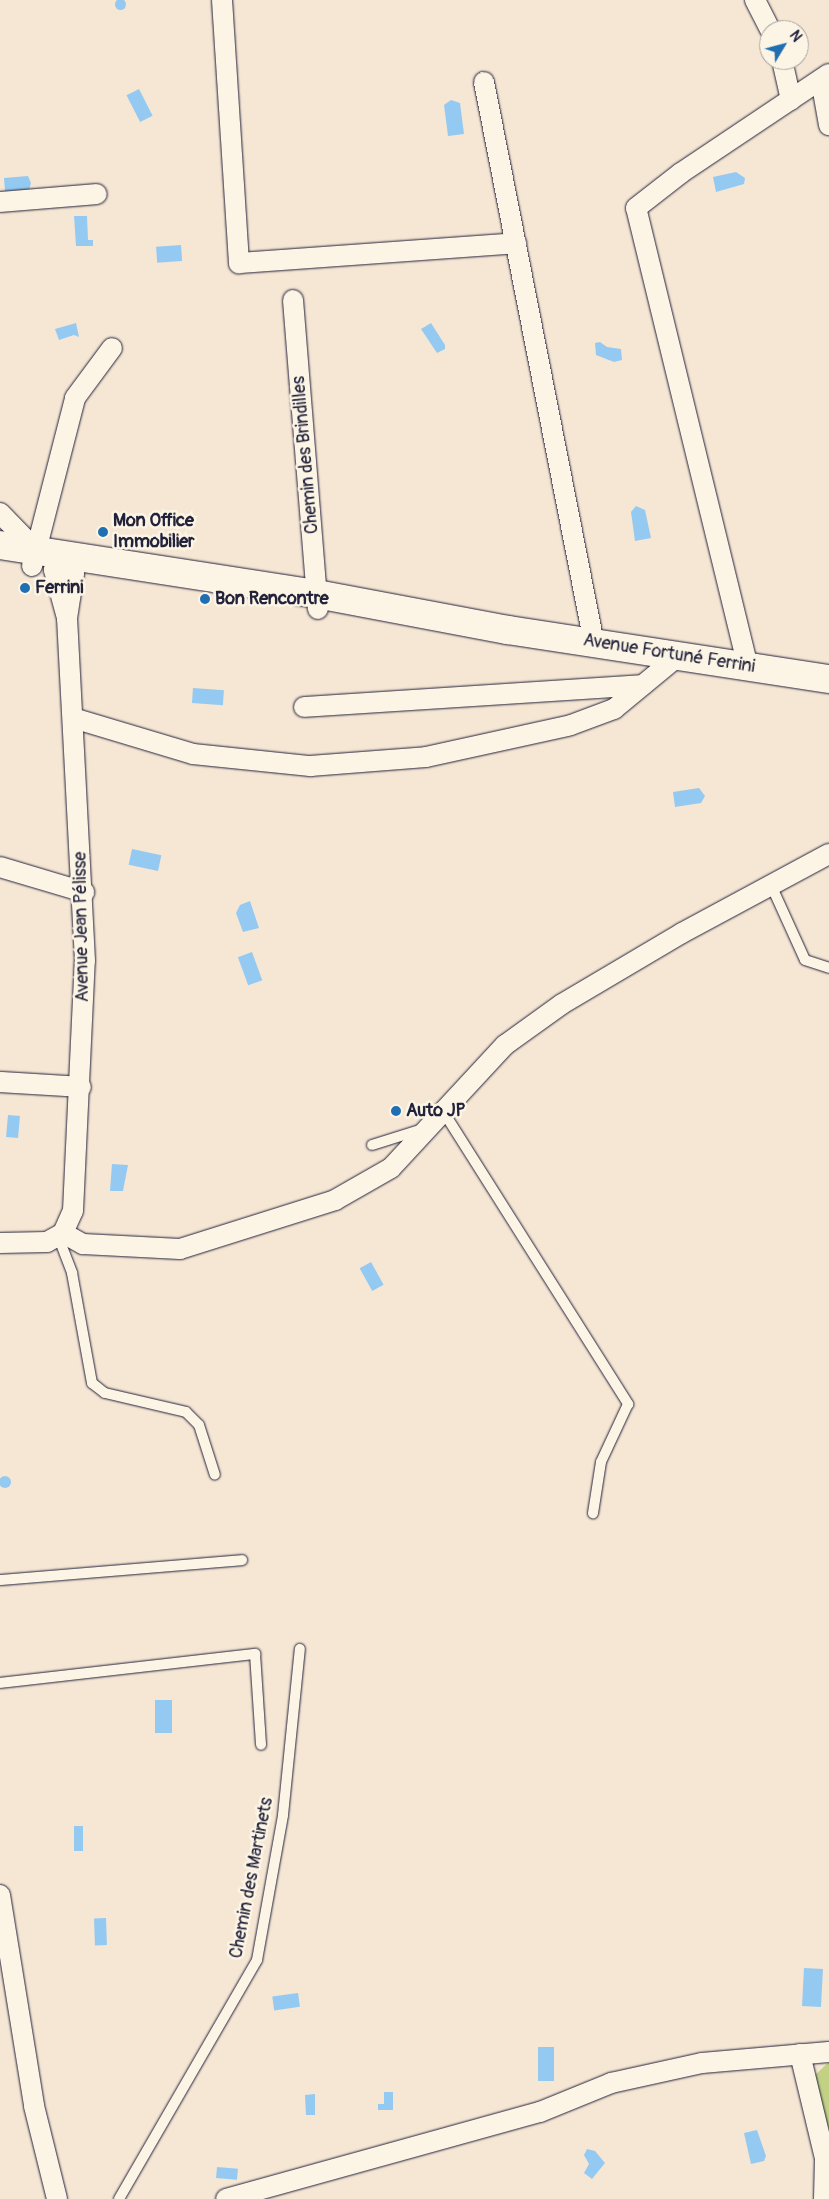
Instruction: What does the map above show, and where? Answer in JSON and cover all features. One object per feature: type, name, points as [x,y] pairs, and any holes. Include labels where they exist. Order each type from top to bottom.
[{"type":"main road","name":"Avenue Fortuné Ferrini","points":[[0,545],[52,563]]},
{"type":"main road","name":"Avenue Fortuné Ferrini","points":[[0,561],[52,563],[829,679]]},
{"type":"street","points":[[222,0],[239,262],[516,243]]},
{"type":"street","points":[[755,0],[765,20]]},
{"type":"street","points":[[784,70],[791,100]]},
{"type":"street","points":[[748,667],[636,208],[681,173],[825,77],[829,125]]},
{"type":"street","points":[[484,82],[594,643]]},
{"type":"street","points":[[0,202],[97,194]]},
{"type":"street","name":"Chemin des Brindilles","points":[[293,300],[317,602]]},
{"type":"street","points":[[52,563],[75,398],[112,348]]},
{"type":"street","points":[[0,514],[52,563]]},
{"type":"street","name":"Avenue Jean Pélisse","points":[[52,563],[67,618],[84,892],[81,1087],[73,1211],[60,1234]]},
{"type":"street","points":[[73,718],[193,754],[310,766],[426,757],[571,725],[614,709],[678,656]]},
{"type":"street","points":[[304,707],[642,685]]},
{"type":"street","points":[[0,1243],[47,1242],[60,1234],[83,1244],[180,1249],[334,1200],[391,1168],[505,1045],[562,1004],[682,933],[829,854]]},
{"type":"street","points":[[0,867],[84,892]]},
{"type":"street","points":[[0,1082],[81,1087]]},
{"type":"street","points":[[0,1895],[34,2106],[57,2199]]},
{"type":"street","points":[[226,2199],[540,2112],[611,2083],[702,2063],[829,2052]]},
{"type":"street","points":[[800,2054],[825,2158],[824,2199]]},
{"type":"lane","points":[[770,886],[805,960],[829,968]]},
{"type":"lane","points":[[444,1111],[628,1404],[601,1462],[593,1513]]},
{"type":"lane","points":[[372,1145],[428,1128]]},
{"type":"lane","points":[[60,1234],[72,1273],[92,1383],[105,1393],[186,1412],[199,1425],[215,1475]]},
{"type":"lane","points":[[0,1580],[242,1560]]},
{"type":"lane","name":"Chemin des Martinets","points":[[119,2199],[257,1960],[283,1815],[300,1649]]},
{"type":"lane","points":[[0,1683],[255,1654],[261,1746]]},
{"type":"green space","points":[[829,2062],[829,2159],[815,2075]]},
{"type":"water","points":[[120,-2],[126,4],[120,10],[114,4]]},
{"type":"water","points":[[139,89],[153,116],[140,122],[127,95]]},
{"type":"water","points":[[451,100],[460,103],[464,134],[448,136],[444,105]]},
{"type":"water","points":[[736,172],[745,178],[744,184],[716,192],[713,177]]},
{"type":"water","points":[[28,176],[31,183],[29,190],[5,191],[4,178]]},
{"type":"water","points":[[74,216],[87,216],[88,240],[93,240],[93,246],[76,246]]},
{"type":"water","points":[[181,245],[182,261],[157,263],[156,247]]},
{"type":"water","points":[[76,323],[79,337],[74,335],[59,340],[55,329]]},
{"type":"water","points":[[431,323],[445,345],[445,349],[437,353],[421,329]]},
{"type":"water","points":[[600,342],[607,347],[621,349],[622,360],[614,362],[596,355],[595,343]]},
{"type":"water","points":[[636,506],[645,510],[651,538],[635,541],[631,512]]},
{"type":"water","points":[[193,688],[224,690],[223,705],[192,703]]},
{"type":"water","points":[[699,788],[705,796],[701,803],[675,807],[673,792]]},
{"type":"water","points":[[132,849],[161,855],[158,871],[129,865]]},
{"type":"water","points":[[250,901],[259,928],[243,932],[236,913],[240,905]]},
{"type":"water","points":[[252,952],[262,980],[248,985],[238,957]]},
{"type":"water","points":[[8,1115],[20,1116],[18,1138],[6,1137]]},
{"type":"water","points":[[112,1164],[128,1165],[123,1191],[110,1191]]},
{"type":"water","points":[[371,1262],[384,1285],[372,1291],[360,1268]]},
{"type":"water","points":[[5,1476],[11,1482],[5,1488],[-1,1482]]},
{"type":"water","points":[[155,1700],[172,1700],[172,1733],[155,1733]]},
{"type":"water","points":[[74,1826],[83,1826],[83,1851],[74,1851]]},
{"type":"water","points":[[94,1918],[106,1918],[107,1945],[95,1945]]},
{"type":"water","points":[[804,1968],[823,1969],[821,2007],[802,2006]]},
{"type":"water","points":[[298,1993],[300,2007],[274,2010],[272,1997]]},
{"type":"water","points":[[538,2047],[554,2047],[554,2081],[538,2081]]},
{"type":"water","points":[[384,2092],[393,2092],[393,2110],[378,2110],[378,2104],[384,2104]]},
{"type":"water","points":[[315,2094],[315,2115],[306,2115],[305,2095]]},
{"type":"water","points":[[757,2130],[766,2156],[764,2161],[751,2164],[744,2133]]},
{"type":"water","points":[[587,2149],[595,2151],[605,2163],[592,2179],[584,2173],[589,2164],[584,2155]]},
{"type":"water","points":[[217,2167],[238,2169],[237,2180],[216,2178]]},
{"type":"place","name":"Mon Office Immobilier","points":[[103,532]]},
{"type":"place","name":"Ferrini","points":[[25,588]]},
{"type":"place","name":"Bon Rencontre","points":[[205,599]]},
{"type":"place","name":"Auto JP","points":[[396,1111]]}]
